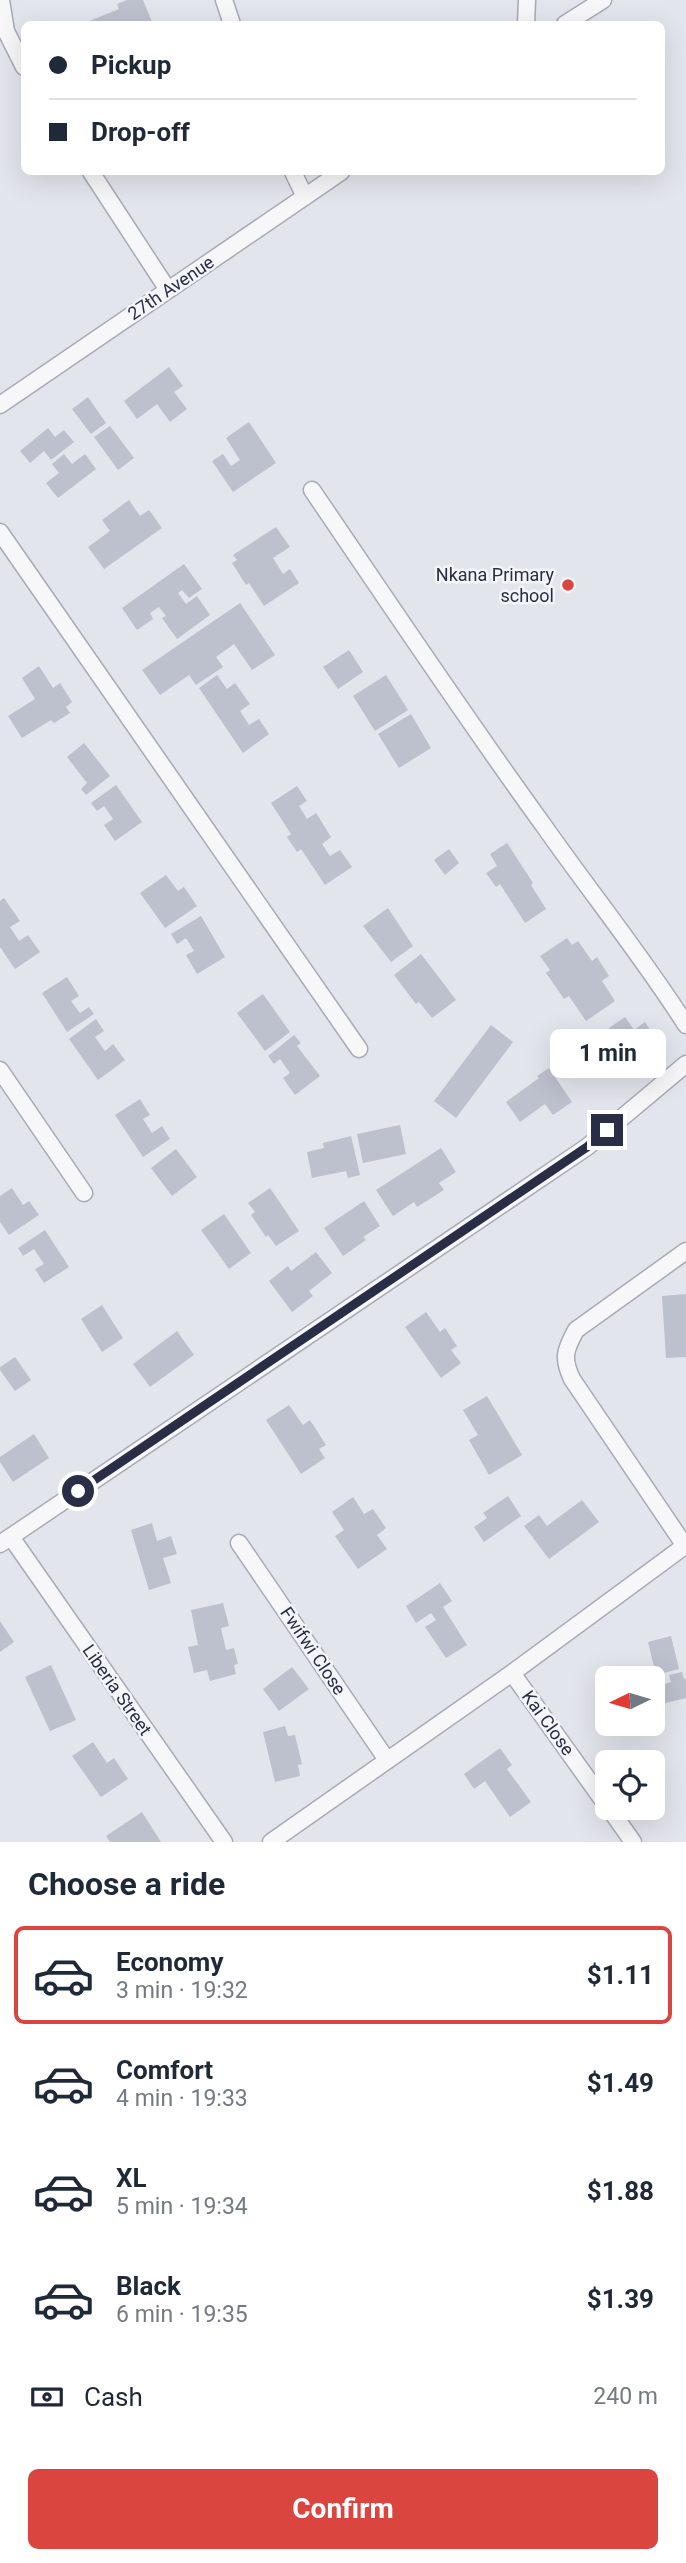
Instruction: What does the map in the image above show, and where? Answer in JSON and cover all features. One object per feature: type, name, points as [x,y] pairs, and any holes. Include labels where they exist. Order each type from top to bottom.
[{"type":"street","points":[[1,0],[6,31],[5,44],[21,63]]},
{"type":"street","points":[[224,0],[231,21]]},
{"type":"street","points":[[526,21],[527,0]]},
{"type":"street","points":[[570,21],[603,0]]},
{"type":"street","points":[[93,175],[168,290]]},
{"type":"street","points":[[294,175],[304,197]]},
{"type":"street","name":"27th Avenue","points":[[0,405],[337,175]]},
{"type":"street","points":[[312,490],[452,696],[544,827],[649,967],[686,1024]]},
{"type":"street","points":[[0,532],[359,1049]]},
{"type":"street","points":[[5,1541],[435,1247],[587,1147],[686,1064]]},
{"type":"street","points":[[0,1070],[84,1193]]},
{"type":"street","points":[[271,1842],[512,1673],[685,1546],[572,1379],[565,1364],[567,1346],[576,1330],[686,1251]]},
{"type":"street","name":"Liberia Street","points":[[5,1541],[224,1842]]},
{"type":"street","name":"Fwifwi Close","points":[[239,1543],[387,1760]]},
{"type":"street","name":"Kai Close","points":[[512,1673],[595,1789]]},
{"type":"street","name":"Kai Close","points":[[617,1820],[633,1842]]},
{"type":"building","points":[[127,0],[143,0],[152,21],[89,21],[119,9],[117,4]]},
{"type":"building","points":[[169,367],[183,386],[174,392],[187,409],[170,422],[157,404],[137,419],[124,401]]},
{"type":"building","points":[[88,397],[106,423],[91,434],[72,409]]},
{"type":"building","points":[[249,422],[276,463],[233,492],[212,461],[223,454],[231,466],[240,460],[226,438]]},
{"type":"building","points":[[110,426],[134,458],[118,470],[94,437]]},
{"type":"building","points":[[48,428],[55,437],[64,430],[74,442],[51,460],[44,451],[30,463],[20,451]]},
{"type":"building","points":[[64,454],[72,464],[85,454],[96,469],[58,498],[46,483],[59,473],[52,464]]},
{"type":"building","points":[[129,500],[140,516],[149,510],[162,528],[104,569],[88,547],[110,531],[102,520]]},
{"type":"building","points":[[276,527],[290,547],[273,558],[283,574],[290,569],[299,583],[264,606],[232,563],[237,560],[233,555]]},
{"type":"building","points":[[184,564],[202,589],[189,598],[182,590],[178,593],[186,604],[197,596],[210,615],[177,639],[162,618],[166,616],[159,607],[150,613],[153,619],[137,630],[122,608]]},
{"type":"building","points":[[240,603],[275,655],[252,670],[234,644],[216,657],[223,667],[196,685],[189,675],[160,695],[142,670]]},
{"type":"building","points":[[349,650],[363,672],[338,689],[323,667]]},
{"type":"building","points":[[39,666],[53,688],[60,683],[72,702],[66,707],[70,713],[54,723],[51,720],[22,738],[8,716],[35,699],[22,678]]},
{"type":"building","points":[[217,675],[227,689],[235,683],[250,704],[240,711],[249,725],[259,719],[269,734],[243,753],[199,688]]},
{"type":"building","points":[[386,675],[408,710],[375,731],[353,696]]},
{"type":"building","points":[[411,714],[431,748],[399,768],[378,734]]},
{"type":"building","points":[[84,743],[110,776],[86,795],[81,789],[87,783],[67,757]]},
{"type":"building","points":[[116,785],[142,822],[115,841],[104,825],[113,819],[104,806],[97,811],[91,803]]},
{"type":"building","points":[[297,786],[307,801],[299,806],[307,819],[316,813],[331,837],[322,844],[330,856],[340,850],[352,867],[325,885],[301,849],[297,852],[287,837],[291,834],[271,803]]},
{"type":"building","points":[[507,843],[546,909],[525,923],[500,884],[496,887],[486,873],[497,866],[490,854]]},
{"type":"building","points":[[449,849],[459,863],[445,875],[434,860]]},
{"type":"building","points":[[166,875],[178,891],[184,887],[197,906],[165,928],[140,893]]},
{"type":"building","points":[[4,898],[20,921],[10,927],[19,941],[28,935],[40,952],[15,969],[0,947],[0,901]]},
{"type":"building","points":[[388,908],[413,946],[391,962],[363,926]]},
{"type":"building","points":[[201,916],[225,957],[197,974],[186,955],[194,951],[186,938],[177,944],[171,934]]},
{"type":"building","points":[[567,938],[572,945],[578,941],[592,961],[597,957],[609,976],[602,981],[615,1001],[586,1021],[569,996],[564,999],[546,973],[550,970],[540,956]]},
{"type":"building","points":[[421,954],[456,1000],[432,1018],[419,1002],[416,1004],[394,975]]},
{"type":"building","points":[[67,977],[79,996],[71,1001],[80,1013],[89,1007],[94,1014],[67,1032],[42,993]]},
{"type":"building","points":[[263,994],[290,1032],[265,1051],[237,1013]]},
{"type":"building","points":[[625,1017],[634,1030],[645,1022],[658,1042],[645,1051],[647,1055],[614,1078],[590,1045],[604,1035],[607,1039],[613,1035],[609,1028]]},
{"type":"building","points":[[96,1019],[104,1031],[95,1037],[105,1051],[113,1044],[125,1060],[98,1080],[69,1039]]},
{"type":"building","points":[[491,1025],[513,1042],[456,1118],[434,1101]]},
{"type":"building","points":[[294,1035],[301,1043],[297,1046],[320,1076],[295,1095],[283,1078],[290,1073],[280,1059],[274,1064],[268,1056]]},
{"type":"building","points":[[549,1068],[572,1102],[553,1115],[545,1104],[520,1122],[506,1102]]},
{"type":"building","points":[[140,1099],[150,1115],[143,1119],[152,1133],[162,1126],[170,1139],[143,1157],[115,1115]]},
{"type":"building","points":[[400,1125],[406,1154],[363,1163],[357,1134]]},
{"type":"building","points":[[351,1136],[360,1175],[348,1178],[346,1171],[312,1178],[307,1152],[324,1148],[323,1143]]},
{"type":"building","points":[[441,1148],[456,1172],[439,1183],[444,1190],[417,1207],[414,1202],[393,1216],[376,1190]]},
{"type":"building","points":[[176,1149],[197,1177],[172,1196],[151,1168]]},
{"type":"building","points":[[12,1188],[23,1205],[29,1201],[39,1215],[9,1235],[0,1222],[0,1196]]},
{"type":"building","points":[[270,1188],[299,1231],[276,1246],[268,1235],[266,1237],[251,1215],[255,1212],[248,1203]]},
{"type":"building","points":[[364,1201],[380,1226],[363,1237],[366,1240],[343,1256],[324,1228]]},
{"type":"building","points":[[224,1214],[251,1253],[229,1269],[201,1230]]},
{"type":"building","points":[[45,1230],[69,1267],[44,1283],[35,1269],[44,1264],[34,1249],[23,1256],[18,1248]]},
{"type":"building","points":[[316,1252],[332,1273],[309,1291],[313,1296],[292,1312],[269,1281],[288,1266],[291,1271]]},
{"type":"building","points":[[686,1294],[686,1357],[666,1358],[662,1296]]},
{"type":"building","points":[[102,1305],[123,1338],[102,1352],[81,1319]]},
{"type":"building","points":[[426,1312],[440,1332],[445,1328],[457,1346],[451,1350],[461,1363],[441,1378],[405,1327]]},
{"type":"building","points":[[177,1331],[194,1355],[150,1387],[133,1364]]},
{"type":"building","points":[[15,1357],[31,1380],[15,1391],[0,1367]]},
{"type":"building","points":[[487,1396],[522,1455],[489,1475],[469,1440],[478,1435],[463,1410]]},
{"type":"building","points":[[289,1405],[303,1425],[310,1420],[326,1445],[319,1449],[325,1458],[301,1474],[266,1420]]},
{"type":"building","points":[[34,1434],[49,1458],[13,1482],[0,1462],[0,1457]]},
{"type":"building","points":[[508,1496],[521,1516],[484,1542],[474,1527],[487,1518],[483,1513]]},
{"type":"building","points":[[353,1497],[364,1514],[373,1509],[386,1528],[377,1535],[387,1549],[358,1569],[335,1536],[344,1530],[332,1512]]},
{"type":"building","points":[[582,1500],[599,1522],[549,1559],[524,1526],[539,1515],[547,1526]]},
{"type":"building","points":[[152,1523],[157,1541],[171,1536],[177,1554],[163,1558],[171,1583],[149,1590],[131,1530]]},
{"type":"building","points":[[440,1583],[452,1601],[443,1607],[467,1645],[446,1658],[425,1627],[436,1620],[431,1613],[416,1623],[406,1606]]},
{"type":"building","points":[[223,1603],[229,1626],[221,1628],[226,1650],[234,1648],[238,1664],[234,1665],[236,1674],[210,1681],[207,1670],[194,1673],[188,1647],[198,1645],[191,1610]]},
{"type":"building","points":[[0,1621],[14,1642],[0,1652]]},
{"type":"building","points":[[671,1636],[679,1669],[665,1673],[665,1666],[654,1666],[648,1642]]},
{"type":"building","points":[[51,1665],[76,1720],[50,1731],[25,1677]]},
{"type":"building","points":[[292,1667],[309,1689],[279,1711],[263,1689]]},
{"type":"building","points":[[682,1672],[684,1679],[686,1678],[686,1698],[665,1703],[665,1684],[671,1682],[669,1675]]},
{"type":"building","points":[[285,1726],[288,1736],[295,1735],[302,1764],[298,1765],[300,1776],[275,1782],[263,1732]]},
{"type":"building","points":[[93,1742],[107,1763],[114,1758],[128,1779],[101,1797],[72,1756]]},
{"type":"building","points":[[500,1748],[512,1765],[507,1769],[531,1802],[510,1817],[485,1781],[474,1789],[464,1774]]},
{"type":"building","points":[[142,1812],[161,1842],[110,1842],[106,1836]]},
{"type":"place","name":"Nkana Primary school","points":[[568,585]]},
{"type":"route","points":[[78,1491],[435,1247],[587,1147],[607,1130]]}]
